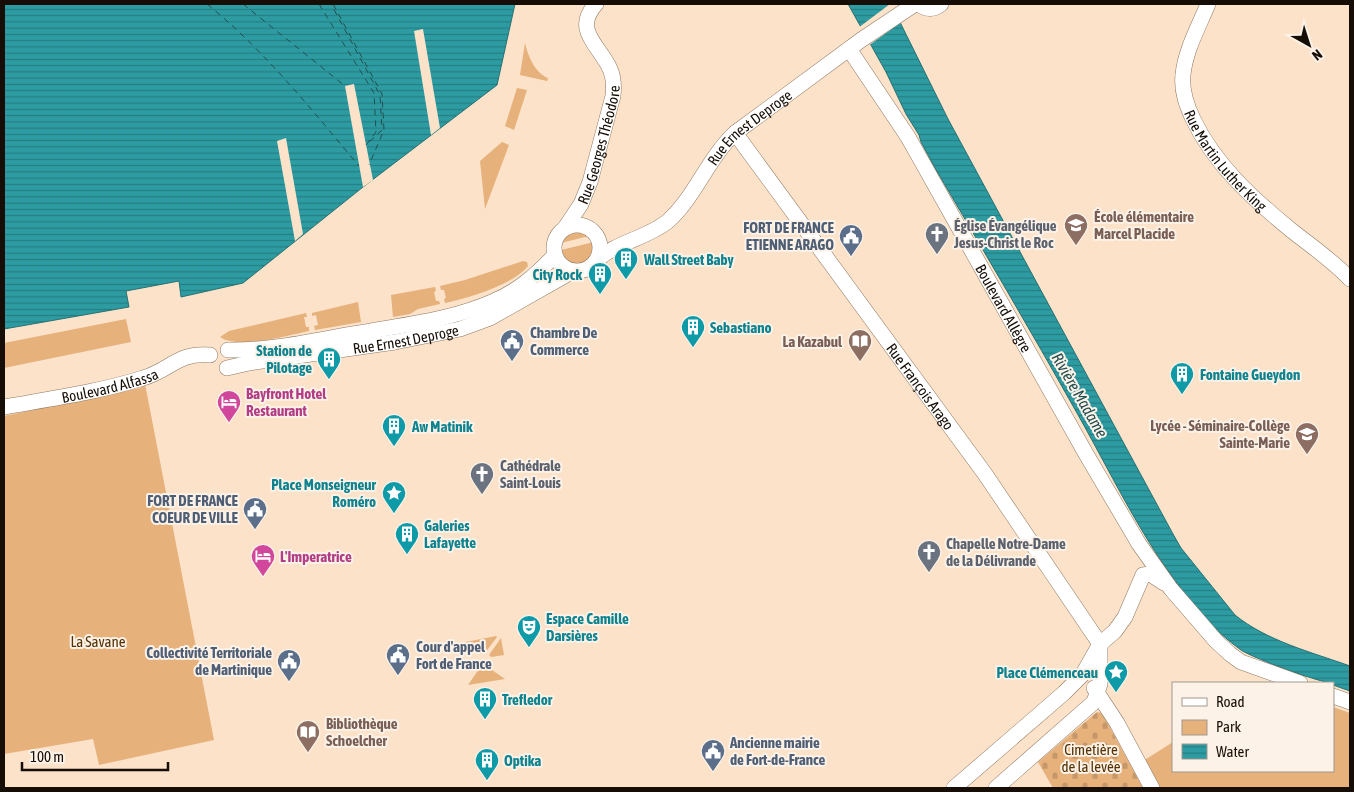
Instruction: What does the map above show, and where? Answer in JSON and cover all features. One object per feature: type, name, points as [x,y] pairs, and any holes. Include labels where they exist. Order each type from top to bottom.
[{"type":"main road","name":"Rue Georges Théodore","points":[[565,228],[581,204],[590,182],[613,96],[614,86],[610,68],[588,35],[587,20],[596,4]]},
{"type":"main road","name":"Rue Ernest Deproge","points":[[596,261],[609,250],[656,230],[667,222],[720,148],[735,133],[855,45],[915,4]]},
{"type":"main road","points":[[919,4],[932,9],[941,4]]},
{"type":"main road","name":"Rue Martin Luther King","points":[[1208,4],[1184,63],[1182,77],[1187,107],[1201,135],[1224,167],[1254,198],[1335,264],[1350,279]]},
{"type":"main road","name":"Boulevard Allègre","points":[[855,45],[1139,544],[1171,589],[1230,654],[1241,662],[1297,682]]},
{"type":"main road","name":"Rue François Arago","points":[[735,133],[985,474],[1100,644]]},
{"type":"main road","points":[[577,225],[589,228],[598,238],[600,250],[596,261],[586,270],[572,272],[561,266],[554,256],[555,240],[565,228],[577,225]]},
{"type":"main road","name":"Rue Ernest Deproge","points":[[228,350],[247,350],[303,342],[427,321],[462,313],[494,301],[514,290],[531,279],[554,256]]},
{"type":"main road","name":"Rue Ernest Deproge","points":[[228,368],[460,330],[490,318],[572,272]]},
{"type":"main road","points":[[218,348],[228,350],[232,359],[228,368],[215,369],[211,364],[210,355],[218,348]]},
{"type":"main road","name":"Boulevard Alfassa","points":[[4,407],[129,382],[153,375],[185,356],[210,355]]},
{"type":"main road","name":"Boulevard Allègre","points":[[1139,544],[1141,579]]},
{"type":"main road","name":"Boulevard Allègre","points":[[954,788],[1064,693],[1082,674],[1100,644],[1115,631],[1125,616],[1145,573],[1150,574],[1171,589]]},
{"type":"main road","points":[[996,788],[1085,712],[1094,702],[1098,693],[1100,677],[1100,644]]},
{"type":"main road","points":[[1082,674],[1098,693],[1117,723],[1152,788]]},
{"type":"main road","points":[[1334,696],[1350,702]]},
{"type":"green space","points":[[525,43],[533,64],[543,76],[548,78],[547,81],[520,75]]},
{"type":"green space","points":[[517,88],[527,90],[514,130],[505,126]]},
{"type":"green space","points":[[502,142],[509,145],[485,209],[480,161]]},
{"type":"green space","points":[[574,230],[583,231],[589,236],[557,244],[564,234]]},
{"type":"green space","points":[[594,242],[594,251],[591,259],[580,267],[574,268],[567,265],[557,251]]},
{"type":"green space","points":[[523,261],[527,262],[528,266],[521,273],[501,285],[466,298],[445,303],[444,290],[441,290],[440,286]]},
{"type":"green space","points":[[435,287],[436,301],[439,301],[440,304],[418,309],[410,314],[393,317],[391,295]]},
{"type":"green space","points":[[358,302],[361,322],[315,330],[314,326],[318,325],[316,315],[312,316],[312,313]]},
{"type":"green space","points":[[306,313],[307,317],[304,317],[309,331],[251,342],[228,341],[220,337],[229,331]]},
{"type":"green space","points":[[126,319],[131,342],[4,368],[4,343]]},
{"type":"green space","name":"La Savane","points":[[145,384],[214,740],[99,765],[93,739],[4,754],[4,416],[140,388]]},
{"type":"green space","points":[[496,636],[485,653],[478,654],[461,643]]},
{"type":"green space","points":[[501,638],[504,655],[491,657],[489,655]]},
{"type":"green space","points":[[489,668],[505,679],[468,685],[479,669]]},
{"type":"green space","points":[[1334,707],[1350,713],[1350,788],[1158,788],[1143,761],[1172,743],[1172,772],[1334,772]]},
{"type":"green space","name":"Cimetière de la levée","points":[[1097,712],[1102,713],[1143,788],[1053,788],[1038,762]]},
{"type":"water","points":[[4,4],[515,4],[497,85],[363,187],[243,283],[181,297],[179,281],[126,291],[129,307],[4,329]]},
{"type":"water","name":"Rivière Madame","points":[[848,4],[891,4],[948,119],[1181,548],[1235,615],[1275,639],[1350,666],[1350,691],[1334,685],[1334,682],[1315,679],[1259,659],[1241,650],[1211,624],[1183,591],[1149,543],[1134,517],[1060,382],[935,168],[886,72]]},
{"type":"pier","points":[[890,4],[894,4],[903,21],[868,46],[858,28]]},
{"type":"pier","points":[[423,29],[440,128],[431,135],[414,31]]},
{"type":"pier","points":[[354,84],[373,180],[363,187],[345,86]]},
{"type":"pier","points":[[286,138],[303,234],[295,241],[277,141]]},
{"type":"ferry route","points":[[207,4],[268,61],[359,166]]},
{"type":"ferry route","points":[[243,4],[345,86]]},
{"type":"ferry route","points":[[319,4],[374,93],[376,132],[366,145],[382,130],[380,95],[331,4]]},
{"type":"ferry route","points":[[333,4],[382,94],[384,130],[369,165]]},
{"type":"place","name":"École élémentaire Marcel Placide","points":[[1076,246]]},
{"type":"place","name":"Église Évangélique Jesus-Christ le Roc","points":[[937,255]]},
{"type":"place","name":"FORT DE FRANCE ETIENNE ARAGO","points":[[851,257]]},
{"type":"place","name":"Wall Street Baby","points":[[626,280]]},
{"type":"place","name":"City Rock","points":[[600,295]]},
{"type":"place","name":"Sebastiano","points":[[693,348]]},
{"type":"place","name":"Chambre De Commerce","points":[[512,362]]},
{"type":"place","name":"La Kazabul","points":[[860,362]]},
{"type":"place","name":"Station de Pilotage","points":[[329,380]]},
{"type":"place","name":"Fontaine Gueydon","points":[[1182,395]]},
{"type":"place","name":"Bayfront Hotel Restaurant","points":[[229,423]]},
{"type":"place","name":"Aw Matinik","points":[[394,447]]},
{"type":"place","name":"Lycée - Séminaire-Collège Sainte-Marie","points":[[1307,455]]},
{"type":"place","name":"Cathédrale Saint-Louis","points":[[482,495]]},
{"type":"place","name":"Place Monseigneur Roméro","points":[[394,514]]},
{"type":"place","name":"FORT DE FRANCE COEUR DE VILLE","points":[[255,530]]},
{"type":"place","name":"Galeries Lafayette","points":[[407,555]]},
{"type":"place","name":"Chapelle Notre-Dame de la Délivrande","points":[[929,573]]},
{"type":"place","name":"L'Imperatrice","points":[[263,577]]},
{"type":"place","name":"Espace Camille Darsières","points":[[529,648]]},
{"type":"place","name":"Cour d'appel Fort de France","points":[[398,676]]},
{"type":"place","name":"Collectivité Territoriale de Martinique","points":[[289,682]]},
{"type":"place","name":"Place Clémenceau","points":[[1116,693]]},
{"type":"place","name":"Trefledor","points":[[485,720]]},
{"type":"place","name":"Bibliothèque Schoelcher","points":[[308,753]]},
{"type":"place","name":"Ancienne mairie de Fort-de-France","points":[[713,772]]},
{"type":"place","name":"Optika","points":[[487,781]]}]
